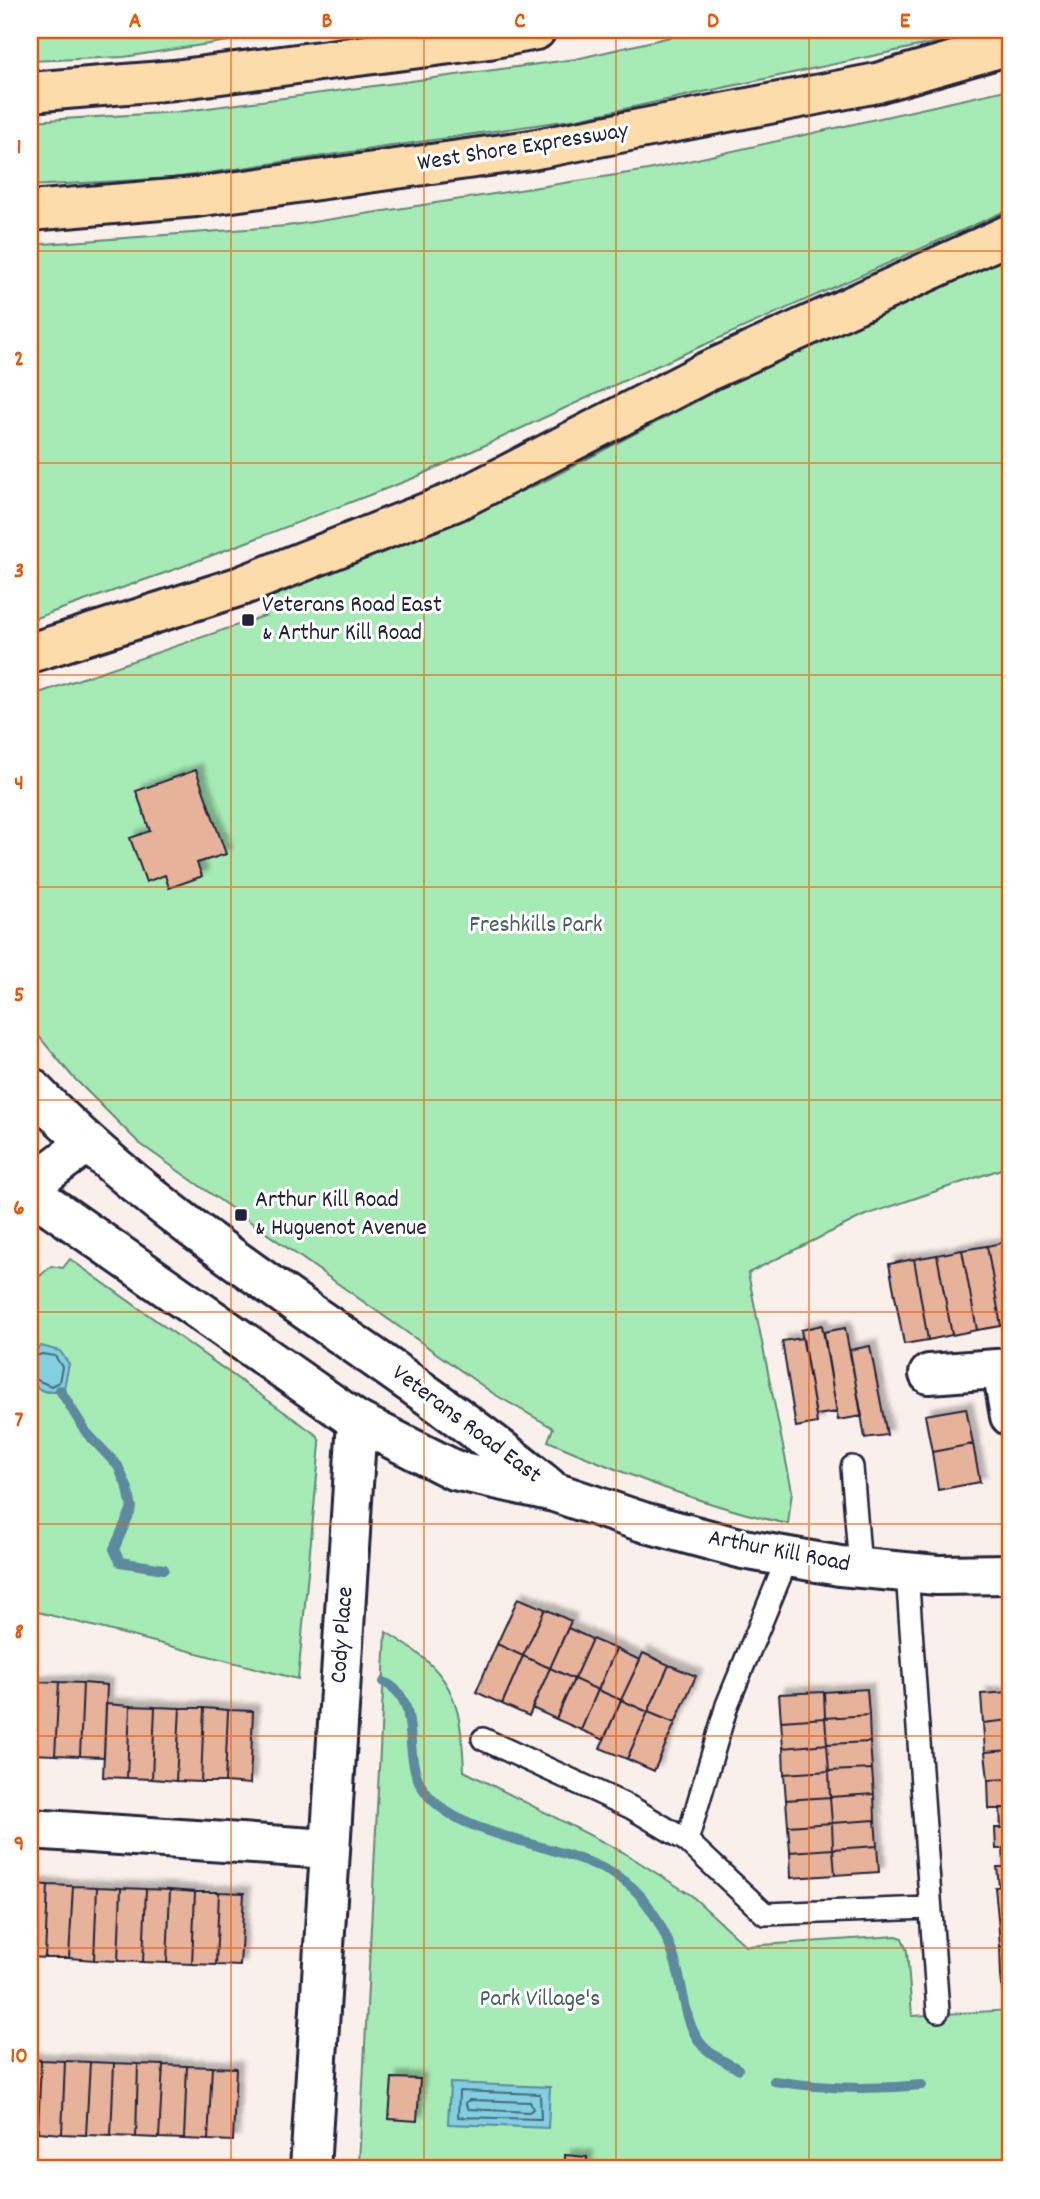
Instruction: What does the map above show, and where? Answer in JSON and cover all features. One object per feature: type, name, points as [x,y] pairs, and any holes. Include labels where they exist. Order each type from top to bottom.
[{"type":"highway","points":[[30,92],[174,80],[536,30]]},
{"type":"highway","name":"West Shore Expressway","points":[[30,211],[196,197],[531,150],[877,83],[1010,45]]},
{"type":"highway","points":[[30,653],[241,586],[456,501],[706,372],[1010,234]]},
{"type":"street","name":"Veterans Road East","points":[[30,1087],[86,1143],[268,1284],[476,1427],[554,1492]]},
{"type":"street","points":[[30,1186],[86,1143]]},
{"type":"street","name":"Veterans Road East","points":[[30,1192],[357,1421],[454,1471],[554,1492]]},
{"type":"street","points":[[929,1374],[1006,1369],[1010,1416]]},
{"type":"street","name":"Cody Place","points":[[310,2169],[357,1421]]},
{"type":"street","name":"Arthur Kill Road","points":[[554,1492],[643,1522],[743,1549],[907,1572],[1010,1574]]},
{"type":"street","points":[[30,1829],[329,1849]]},
{"type":"lane","points":[[852,1467],[860,1567]]},
{"type":"lane","points":[[687,1841],[727,1705],[788,1557]]},
{"type":"lane","points":[[907,1572],[938,2011]]},
{"type":"lane","points":[[483,1739],[632,1808],[687,1841],[765,1914],[930,1908]]},
{"type":"green space","points":[[30,30],[300,30],[124,57],[30,61]]},
{"type":"green space","points":[[700,30],[994,30],[577,119],[173,178],[30,186],[30,121],[178,112],[576,59]]},
{"type":"green space","points":[[1010,89],[1010,209],[632,377],[414,478],[176,569],[30,620],[30,245],[287,226],[648,170]]},
{"type":"green space","name":"Freshkills Park","points":[[1010,249],[1010,1166],[863,1216],[748,1273],[792,1491],[788,1524],[725,1508],[666,1488],[548,1441],[553,1428],[494,1394],[139,1143],[72,1076],[30,1026],[30,696],[267,615],[267,599],[543,482],[822,335]]},
{"type":"green space","points":[[70,1259],[318,1436],[320,1444],[298,1679],[30,1610],[30,1381],[45,1391],[63,1389],[30,1354],[30,1285],[51,1266],[63,1268]]},
{"type":"green space","name":"Park Village's","points":[[386,1632],[425,1659],[448,1688],[460,1723],[464,1771],[623,1852],[691,1895],[746,1946],[897,1936],[902,1938],[907,1951],[912,2016],[1010,2010],[1010,2169],[904,2169],[901,2166],[869,2169],[508,2169],[359,2163]]},
{"type":"water","points":[[41,1346],[60,1351],[69,1364],[64,1388],[45,1391],[30,1381],[30,1354]]},
{"type":"water","points":[[450,2083],[550,2087],[548,2128],[448,2124]]},
{"type":"building","points":[[196,770],[226,854],[197,863],[202,876],[169,888],[165,875],[146,882],[130,838],[150,831],[136,791]]},
{"type":"building","points":[[1010,1241],[1010,1324],[1001,1326],[987,1246]]},
{"type":"building","points":[[987,1246],[1001,1326],[977,1330],[962,1250]]},
{"type":"building","points":[[962,1250],[977,1330],[952,1335],[937,1255]]},
{"type":"building","points":[[937,1255],[952,1335],[928,1340],[914,1259]]},
{"type":"building","points":[[914,1259],[928,1340],[904,1344],[889,1264]]},
{"type":"building","points":[[822,1325],[837,1412],[816,1415],[801,1330]]},
{"type":"building","points":[[845,1328],[862,1416],[838,1420],[824,1332]]},
{"type":"building","points":[[803,1338],[817,1423],[796,1427],[782,1341]]},
{"type":"building","points":[[870,1346],[887,1435],[865,1438],[850,1350]]},
{"type":"building","points":[[966,1408],[973,1444],[932,1452],[925,1415]]},
{"type":"building","points":[[973,1444],[980,1482],[938,1490],[932,1452]]},
{"type":"building","points":[[518,1598],[545,1609],[523,1656],[497,1644]]},
{"type":"building","points":[[545,1609],[571,1621],[550,1668],[523,1656]]},
{"type":"building","points":[[568,1628],[592,1639],[574,1679],[550,1668]]},
{"type":"building","points":[[592,1639],[616,1649],[598,1690],[574,1679]]},
{"type":"building","points":[[497,1644],[523,1656],[502,1704],[476,1692]]},
{"type":"building","points":[[616,1649],[640,1660],[621,1700],[598,1690]]},
{"type":"building","points":[[643,1653],[669,1665],[648,1712],[621,1700]]},
{"type":"building","points":[[523,1656],[550,1668],[529,1716],[502,1704]]},
{"type":"building","points":[[669,1665],[696,1676],[675,1723],[648,1712]]},
{"type":"building","points":[[550,1668],[574,1679],[556,1719],[532,1708]]},
{"type":"building","points":[[574,1679],[598,1690],[581,1730],[556,1719]]},
{"type":"building","points":[[30,1681],[34,1681],[31,1754],[30,1754]]},
{"type":"building","points":[[34,1681],[59,1682],[55,1755],[31,1754]]},
{"type":"building","points":[[59,1682],[83,1683],[80,1756],[55,1755]]},
{"type":"building","points":[[83,1683],[107,1685],[104,1757],[80,1756]]},
{"type":"building","points":[[867,1689],[869,1715],[825,1718],[824,1692]]},
{"type":"building","points":[[598,1690],[621,1700],[604,1740],[581,1730]]},
{"type":"building","points":[[824,1692],[825,1718],[781,1721],[779,1694]]},
{"type":"building","points":[[1010,1692],[1010,1720],[983,1723],[981,1694]]},
{"type":"building","points":[[621,1700],[648,1712],[627,1759],[600,1748]]},
{"type":"building","points":[[106,1704],[130,1706],[127,1778],[103,1777]]},
{"type":"building","points":[[130,1706],[155,1707],[152,1779],[127,1778]]},
{"type":"building","points":[[155,1707],[180,1708],[176,1781],[152,1779]]},
{"type":"building","points":[[180,1708],[204,1708],[201,1782],[176,1781]]},
{"type":"building","points":[[204,1708],[228,1710],[225,1782],[201,1782]]},
{"type":"building","points":[[228,1710],[253,1711],[250,1784],[225,1782]]},
{"type":"building","points":[[648,1712],[675,1723],[654,1771],[627,1759]]},
{"type":"building","points":[[869,1715],[870,1742],[827,1744],[825,1718]]},
{"type":"building","points":[[825,1718],[827,1744],[783,1748],[781,1721]]},
{"type":"building","points":[[1010,1720],[1010,1750],[985,1752],[983,1723]]},
{"type":"building","points":[[870,1742],[872,1769],[829,1771],[827,1744]]},
{"type":"building","points":[[827,1744],[829,1771],[784,1774],[783,1748]]},
{"type":"building","points":[[1010,1750],[1010,1779],[988,1780],[985,1752]]},
{"type":"building","points":[[872,1769],[874,1794],[830,1797],[829,1771]]},
{"type":"building","points":[[829,1771],[830,1797],[786,1800],[784,1774]]},
{"type":"building","points":[[1010,1779],[1010,1808],[989,1809],[988,1780]]},
{"type":"building","points":[[874,1794],[875,1820],[832,1823],[830,1797]]},
{"type":"building","points":[[830,1797],[832,1823],[788,1826],[786,1800]]},
{"type":"building","points":[[1000,1808],[1010,1808],[1010,1848],[996,1849],[995,1828],[1001,1828]]},
{"type":"building","points":[[875,1820],[877,1846],[833,1849],[832,1823]]},
{"type":"building","points":[[832,1823],[833,1849],[790,1852],[788,1826]]},
{"type":"building","points":[[877,1846],[879,1872],[835,1875],[833,1849]]},
{"type":"building","points":[[1003,1848],[1010,1848],[1010,1885],[999,1886],[997,1867],[1004,1867]]},
{"type":"building","points":[[833,1849],[835,1875],[791,1878],[790,1852]]},
{"type":"building","points":[[30,1884],[48,1885],[45,1958],[30,1957]]},
{"type":"building","points":[[48,1885],[73,1886],[69,1958],[45,1958]]},
{"type":"building","points":[[1010,1885],[1010,1917],[998,1918],[995,1887]]},
{"type":"building","points":[[73,1886],[97,1887],[94,1960],[69,1958]]},
{"type":"building","points":[[97,1887],[121,1888],[118,1961],[94,1960]]},
{"type":"building","points":[[121,1888],[146,1889],[143,1962],[118,1961]]},
{"type":"building","points":[[146,1889],[170,1890],[167,1963],[143,1962]]},
{"type":"building","points":[[170,1890],[195,1892],[192,1964],[167,1963]]},
{"type":"building","points":[[195,1892],[219,1892],[216,1965],[192,1964]]},
{"type":"building","points":[[219,1892],[244,1893],[240,1966],[216,1965]]},
{"type":"building","points":[[1010,1917],[1010,1946],[1000,1947],[998,1918]]},
{"type":"building","points":[[1010,1946],[1010,1975],[1001,1976],[1000,1947]]},
{"type":"building","points":[[1010,1975],[1010,2004],[1004,2005],[1001,1976]]},
{"type":"building","points":[[30,2059],[41,2060],[38,2132],[30,2132]]},
{"type":"building","points":[[41,2060],[65,2061],[62,2134],[38,2132]]},
{"type":"building","points":[[65,2061],[90,2062],[86,2135],[62,2134]]},
{"type":"building","points":[[90,2062],[114,2063],[111,2136],[86,2135]]},
{"type":"building","points":[[114,2063],[138,2064],[136,2137],[111,2136]]},
{"type":"building","points":[[138,2064],[163,2065],[159,2138],[136,2137]]},
{"type":"building","points":[[163,2065],[187,2066],[184,2139],[159,2138]]},
{"type":"building","points":[[187,2066],[212,2067],[208,2140],[184,2139]]},
{"type":"building","points":[[212,2067],[236,2068],[233,2141],[208,2140]]},
{"type":"building","points":[[392,2078],[420,2079],[417,2121],[389,2119]]},
{"type":"building","points":[[565,2155],[587,2157],[586,2169],[565,2169]]},
{"type":"waterway","points":[[60,1390],[86,1432],[118,1466],[128,1489],[132,1508],[114,1549],[120,1562],[164,1569]]},
{"type":"waterway","points":[[384,1682],[396,1691],[404,1702],[417,1776],[424,1790],[442,1808],[466,1822],[494,1833],[584,1860],[611,1872],[633,1888],[656,1917],[667,1940],[697,2039],[711,2053],[738,2069]]},
{"type":"waterway","points":[[774,2081],[848,2088],[922,2085]]},
{"type":"place","name":"Veterans Road East & Arthur Kill Road","points":[[248,620]]},
{"type":"place","name":"Arthur Kill Road & Huguenot Avenue","points":[[241,1215]]}]
